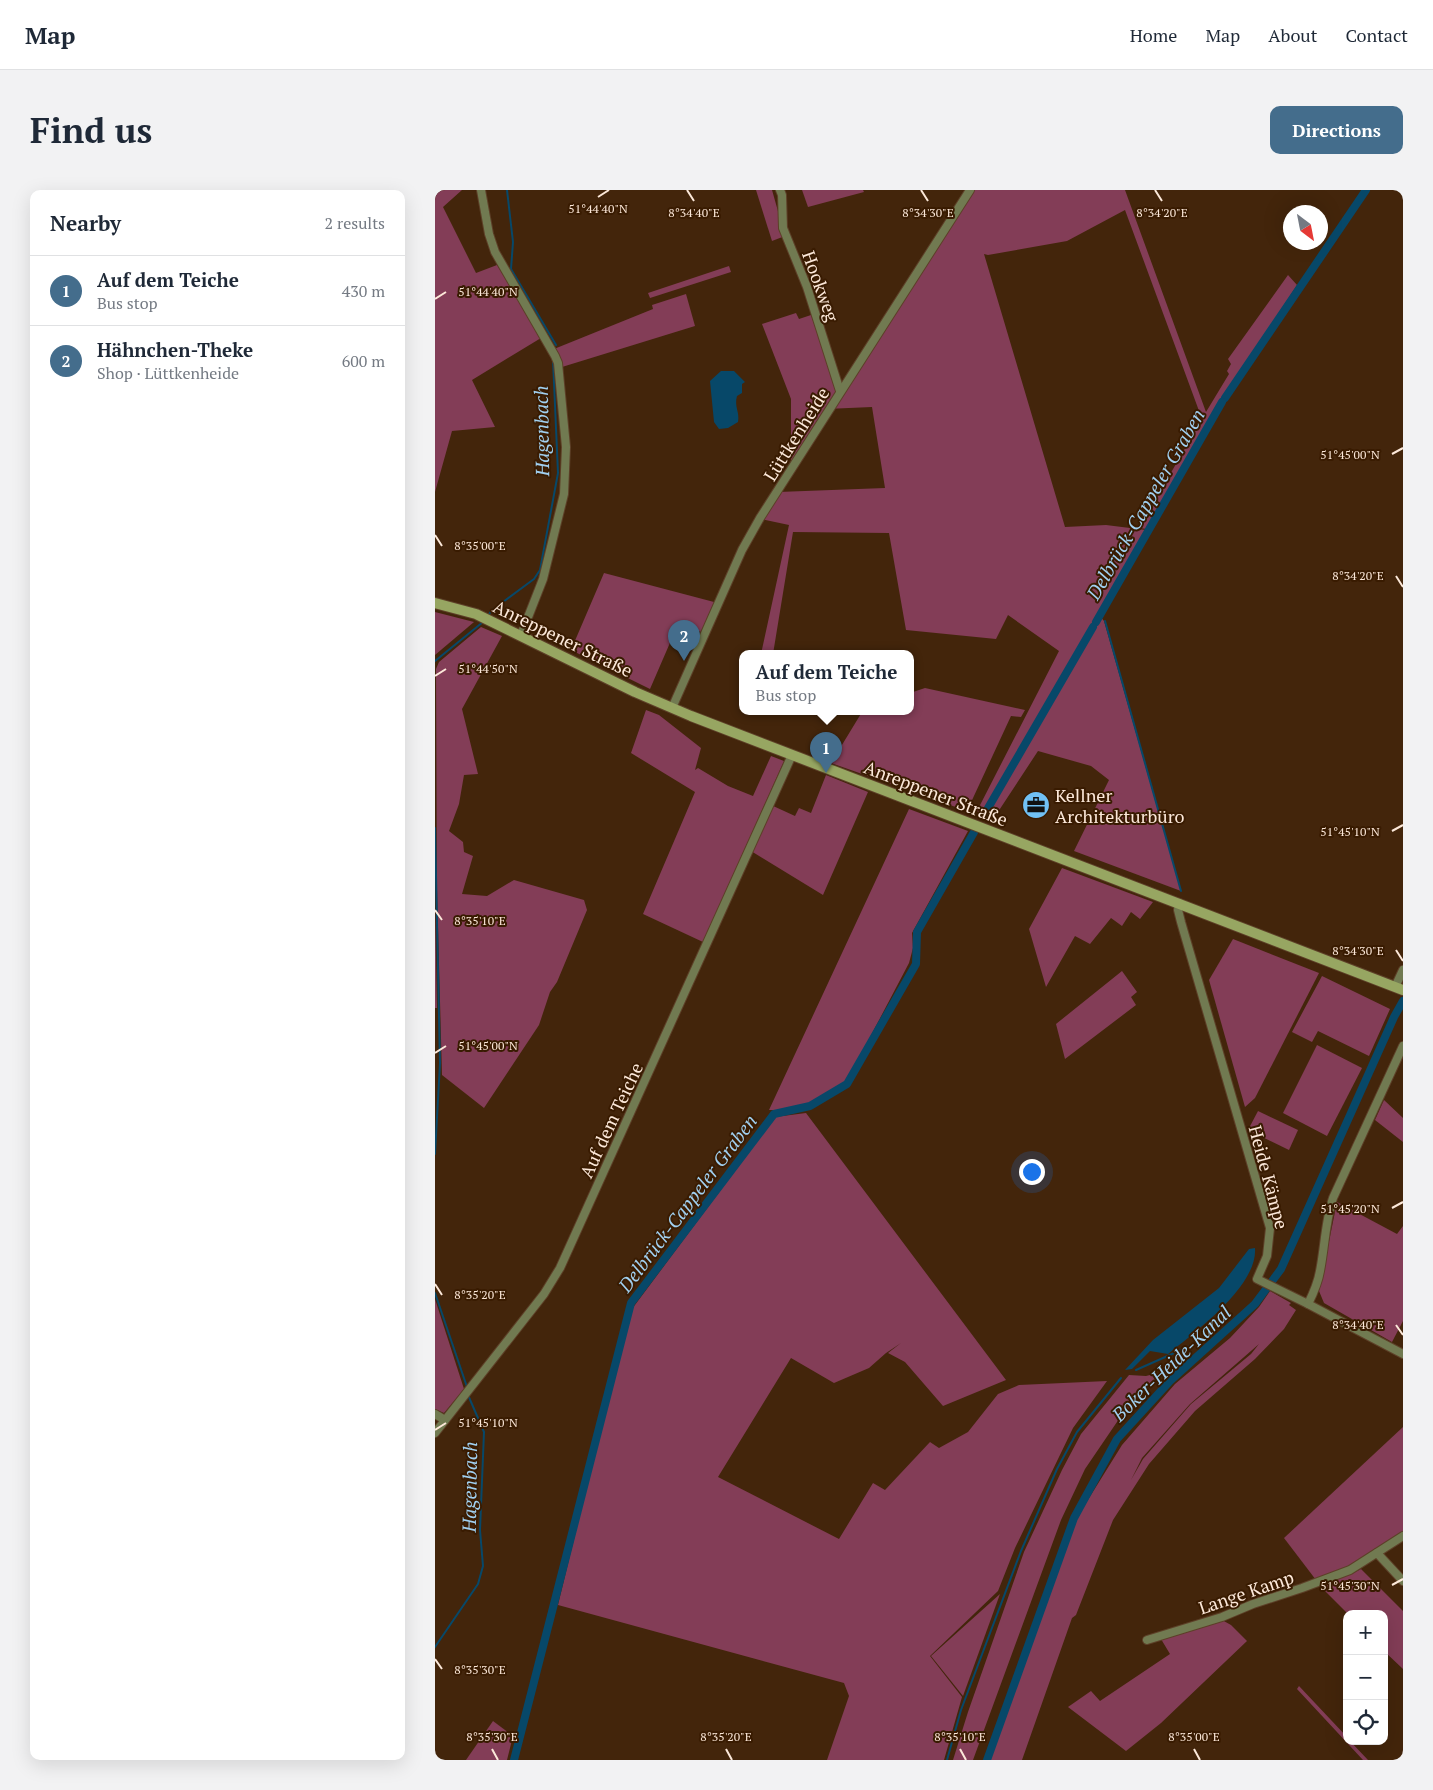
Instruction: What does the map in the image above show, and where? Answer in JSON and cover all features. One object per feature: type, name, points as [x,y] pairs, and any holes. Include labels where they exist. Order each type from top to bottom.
[{"type":"street","points":[[481,190],[489,234],[501,266],[558,363],[564,420],[566,447],[564,494],[543,579],[521,635]]},
{"type":"street","name":"Hookweg","points":[[780,190],[782,194],[783,228],[807,287],[840,391]]},
{"type":"street","name":"Lüttkenheide","points":[[672,708],[742,550],[760,518],[968,191]]},
{"type":"street","name":"Anreppener Straße","points":[[435,603],[476,614],[672,708],[792,756],[1399,989]]},
{"type":"street","name":"Auf dem Teiche","points":[[435,1433],[545,1294],[560,1268],[792,756]]},
{"type":"street","name":"Heide Kämpe","points":[[1179,903],[1178,910],[1181,922],[1271,1228],[1267,1256],[1257,1280],[1308,1304]]},
{"type":"street","points":[[1399,989],[1403,970]]},
{"type":"street","points":[[1403,1046],[1333,1198],[1325,1230],[1320,1272],[1308,1304],[1403,1354]]},
{"type":"street","points":[[435,1414],[445,1420]]},
{"type":"street","name":"Lange Kamp","points":[[1147,1640],[1222,1617],[1253,1604],[1350,1570],[1403,1536]]},
{"type":"street","points":[[1377,1553],[1403,1581]]},
{"type":"shaded area","points":[[435,190],[462,190],[443,207],[476,273],[497,265],[541,338],[472,380],[495,427],[452,431],[435,492]]},
{"type":"shaded area","points":[[756,190],[772,190],[785,236],[772,241]]},
{"type":"shaded area","points":[[802,190],[863,190],[864,192],[808,207]]},
{"type":"shaded area","points":[[974,190],[1125,190],[1206,412],[1229,374],[1227,371],[1231,364],[1228,359],[1288,275],[1297,285],[1209,420],[1147,529],[1139,528],[1202,419],[1125,210],[1067,241],[988,255],[984,254],[1065,527],[1106,525],[1146,530],[1098,614],[1104,621],[1181,891],[1074,851],[1109,780],[1091,766],[1038,751],[994,818],[977,811],[1059,651],[1008,615],[996,639],[906,630],[889,533],[793,532],[774,650],[762,650],[789,525],[761,519],[778,492],[885,488],[872,407],[826,409],[791,465],[791,399],[762,324],[796,313],[799,319],[811,315],[838,393],[842,397]]},
{"type":"shaded area","points":[[729,266],[731,272],[650,298],[648,293]]},
{"type":"shaded area","points":[[686,294],[695,326],[562,367],[554,349],[653,309],[652,305]]},
{"type":"shaded area","points":[[604,573],[714,602],[701,632],[679,622],[650,689],[571,650]]},
{"type":"shaded area","points":[[435,612],[474,622],[435,655]]},
{"type":"shaded area","points":[[481,627],[502,636],[462,709],[478,774],[464,775],[459,804],[449,831],[463,842],[464,852],[473,856],[462,894],[487,896],[514,880],[584,900],[587,910],[557,982],[550,992],[539,1025],[484,1108],[442,1075],[437,890],[436,669],[439,662]]},
{"type":"shaded area","points":[[925,688],[1025,710],[1021,717],[1011,716],[967,811],[831,763],[860,715],[914,715],[914,692]]},
{"type":"shaded area","points":[[646,710],[659,715],[701,748],[695,770],[698,768],[728,786],[753,796],[771,756],[784,761],[703,942],[643,914],[695,792],[631,753]]},
{"type":"shaded area","points":[[826,775],[868,792],[823,895],[751,851],[771,805],[795,816],[799,808],[811,813]]},
{"type":"shaded area","points":[[909,809],[968,831],[912,933],[913,948],[909,963],[847,1081],[825,1096],[807,1105],[769,1110]]},
{"type":"shaded area","points":[[1062,868],[1153,902],[1140,919],[1131,912],[1122,926],[1111,918],[1090,944],[1075,936],[1046,987],[1029,929]]},
{"type":"shaded area","points":[[435,909],[437,1008],[435,1008]]},
{"type":"shaded area","points":[[1233,939],[1319,973],[1255,1098],[1245,1107],[1209,980]]},
{"type":"shaded area","points":[[1122,971],[1137,992],[1131,997],[1136,1005],[1065,1059],[1056,1024]]},
{"type":"shaded area","points":[[1322,976],[1390,1009],[1369,1056],[1318,1031],[1312,1042],[1292,1032]]},
{"type":"shaded area","points":[[1317,1045],[1362,1068],[1327,1136],[1283,1113]]},
{"type":"shaded area","points":[[1384,1100],[1403,1118],[1403,1142],[1375,1120]]},
{"type":"shaded area","points":[[1258,1111],[1298,1130],[1289,1150],[1248,1130]]},
{"type":"shaded area","points":[[806,1113],[1006,1380],[943,1406],[905,1362],[888,1353],[901,1343],[886,1353],[869,1368],[834,1383],[791,1358],[718,1477],[839,1539],[873,1483],[885,1490],[930,1442],[939,1448],[968,1432],[998,1394],[1019,1385],[1107,1381],[1073,1428],[1015,1548],[998,1591],[930,1656],[962,1697],[944,1760],[827,1760],[849,1696],[844,1683],[558,1605],[629,1313],[775,1117]]},
{"type":"shaded area","points":[[1337,1202],[1397,1234],[1403,1226],[1403,1321],[1392,1342],[1324,1303],[1319,1291]]},
{"type":"shaded area","points":[[1270,1291],[1291,1303],[1289,1305],[1296,1310],[1284,1329],[1255,1359],[1195,1411],[1149,1464],[1113,1520],[1076,1615],[1072,1618],[1022,1760],[989,1760],[1076,1519],[1122,1445],[1175,1384],[1230,1338],[1259,1307]],"holes":[[[1259,1344],[1251,1354],[1191,1404],[1143,1459],[1131,1480],[1142,1458],[1190,1404]]]},
{"type":"shaded area","points":[[435,1299],[464,1389],[444,1413],[435,1409]]},
{"type":"shaded area","points":[[1162,1372],[1119,1419],[1085,1469],[1061,1520],[973,1760],[953,1760],[1024,1552],[1081,1434],[1129,1375],[1146,1376]]},
{"type":"shaded area","points":[[1403,1427],[1403,1534],[1348,1567],[1316,1580],[1284,1538]]},
{"type":"shaded area","points":[[1361,1569],[1403,1611],[1403,1669],[1388,1655],[1388,1610],[1344,1610],[1320,1586]]},
{"type":"shaded area","points":[[1000,1594],[963,1696],[931,1656]]},
{"type":"shaded area","points":[[1222,1620],[1231,1625],[1247,1641],[1161,1723],[1126,1751],[1068,1707],[1091,1691],[1100,1701],[1170,1654],[1161,1639]]},
{"type":"shaded area","points":[[1299,1686],[1343,1733],[1343,1738],[1297,1689]]},
{"type":"shaded area","points":[[493,1721],[513,1736],[507,1760],[466,1760]]},
{"type":"shaded area","points":[[1349,1745],[1354,1745],[1368,1760],[1363,1760]]},
{"type":"water","points":[[721,371],[734,371],[745,382],[742,384],[742,393],[737,396],[736,400],[738,422],[728,428],[719,429],[714,422],[710,381]]},
{"type":"water","points":[[1255,1248],[1253,1263],[1246,1277],[1223,1307],[1168,1354],[1150,1351],[1132,1369],[1125,1370],[1153,1340],[1219,1288],[1249,1249]]},
{"type":"waterway","name":"Hagenbach","points":[[507,190],[513,242],[511,269],[556,345]]},
{"type":"waterway","name":"Delbrück-Cappeler Graben","points":[[1225,398],[1366,190]]},
{"type":"waterway","name":"Hagenbach","points":[[488,616],[491,611],[534,579],[540,570],[558,473],[553,360]]},
{"type":"waterway","name":"Delbrück-Cappeler Graben","points":[[1096,622],[1222,402]]},
{"type":"waterway","points":[[1105,621],[1181,891]]},
{"type":"waterway","name":"Hagenbach","points":[[435,661],[483,622]]},
{"type":"waterway","name":"Delbrück-Cappeler Graben","points":[[984,815],[1093,627]]},
{"type":"waterway","name":"Delbrück-Cappeler Graben","points":[[514,1760],[631,1303],[774,1114],[810,1106],[847,1084],[916,964],[917,932],[977,827]]},
{"type":"waterway","name":"Hagenbach","points":[[435,828],[440,1063],[435,1154]]},
{"type":"waterway","name":"Boker-Heide-Kanal","points":[[987,1760],[1074,1518],[1117,1439],[1170,1381],[1255,1304],[1281,1269],[1394,1017],[1403,1001]]},
{"type":"waterway","name":"Hagenbach","points":[[435,1293],[467,1387]]},
{"type":"waterway","points":[[1136,1370],[1190,1346]]},
{"type":"waterway","points":[[947,1760],[961,1710],[1021,1551],[1057,1469],[1077,1432],[1121,1378]]},
{"type":"waterway","name":"Hagenbach","points":[[435,1647],[478,1584],[483,1566],[480,1530],[484,1432],[468,1395]]},
{"type":"place","name":"Hähnchen-Theke","points":[[684,661]]},
{"type":"place","name":"Auf dem Teiche","points":[[826,773]]},
{"type":"place","name":"Kellner Architekturbüro","points":[[1036,805]]}]
